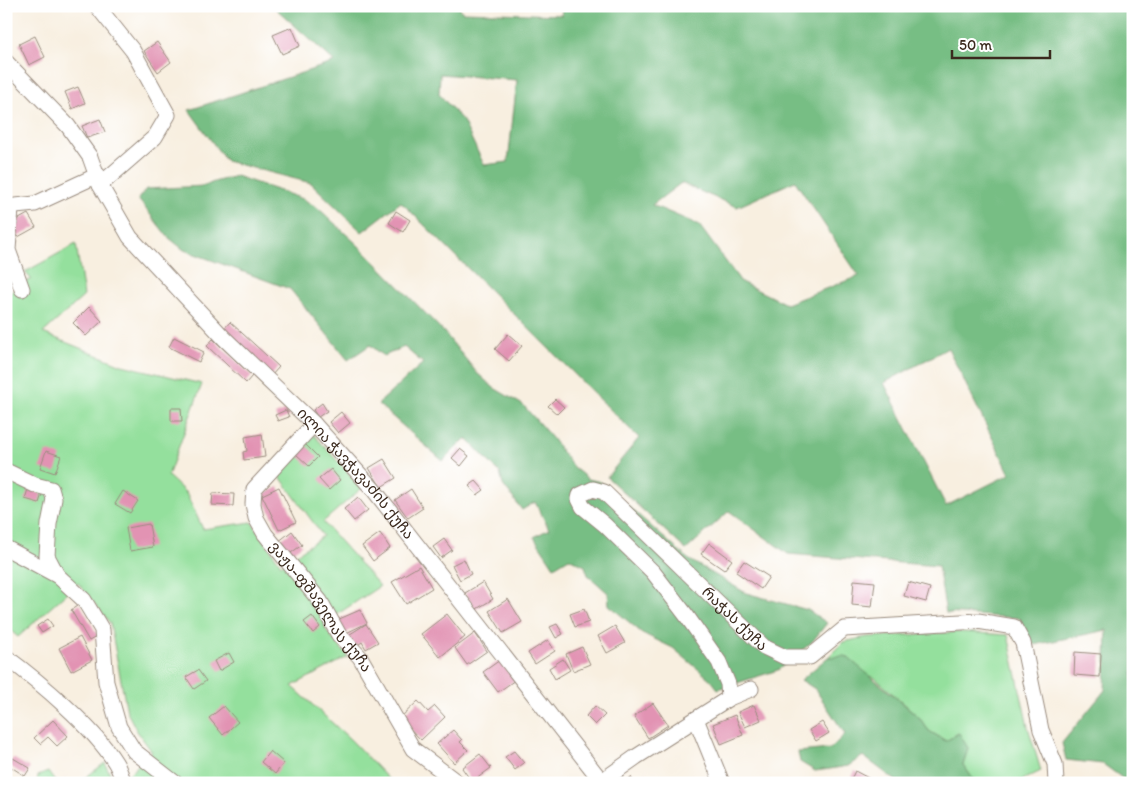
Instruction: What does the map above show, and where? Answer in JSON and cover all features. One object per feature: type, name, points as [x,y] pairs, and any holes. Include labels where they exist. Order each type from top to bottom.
[{"type":"street","points":[[22,289],[8,250],[9,208],[35,204],[99,180],[155,137],[168,115],[133,51],[97,6]]},
{"type":"street","name":"ილია ჭავჭავაძის ქუჩა","points":[[6,62],[68,126],[90,157],[99,180],[130,237],[224,338],[314,424],[373,489],[602,782]]},
{"type":"street","name":"ვაჟა-ფშაველას ქუჩა","points":[[314,424],[254,489],[253,504],[256,518],[265,534],[320,601],[339,634],[360,658],[412,749],[458,783]]},
{"type":"street","points":[[6,471],[35,485],[51,488],[54,499],[49,524],[47,556],[58,576]]},
{"type":"street","name":"რაჭას ქუჩა","points":[[729,698],[728,684],[719,662],[686,615],[653,572],[605,525],[583,507],[579,499],[580,495],[594,489],[604,492],[764,647],[785,658],[810,658],[844,629],[978,621],[1014,626],[1023,643],[1041,730],[1055,764],[1056,783]]},
{"type":"street","points":[[6,548],[58,576],[84,600],[102,630],[106,682],[119,726],[134,751],[175,783]]},
{"type":"street","points":[[6,657],[50,692],[85,726],[115,762],[124,783]]},
{"type":"street","points":[[602,782],[636,757],[729,698],[751,689]]},
{"type":"street","points":[[696,719],[722,783]]},
{"type":"street","points":[[115,762],[119,726]]},
{"type":"green space","points":[[273,6],[459,6],[462,12],[562,15],[561,6],[1133,6],[1133,783],[1129,783],[1103,764],[1066,760],[1062,743],[1105,690],[1107,630],[1034,645],[1019,618],[946,613],[938,566],[788,554],[729,511],[686,550],[607,477],[639,438],[401,202],[362,232],[311,183],[226,161],[189,110],[335,62]],"holes":[[[440,74],[517,80],[508,162],[484,165],[463,121],[439,94]],[[795,181],[859,276],[786,304],[741,282],[699,225],[652,205],[681,183],[737,207]],[[948,348],[1010,474],[946,506],[884,383]]]},
{"type":"green space","points":[[236,176],[303,199],[318,208],[360,247],[443,331],[477,373],[494,388],[523,405],[552,438],[573,467],[588,479],[601,482],[688,559],[746,593],[808,610],[827,623],[812,642],[778,670],[718,689],[711,680],[673,648],[642,633],[609,605],[608,593],[588,575],[585,566],[569,558],[554,567],[534,537],[549,529],[535,502],[522,510],[503,485],[500,473],[466,438],[443,461],[378,404],[423,363],[404,347],[384,356],[370,345],[348,360],[290,289],[184,250],[168,237],[138,199],[146,189],[204,186]]},
{"type":"green space","points":[[76,244],[84,296],[43,333],[122,365],[202,384],[168,476],[186,493],[203,529],[252,522],[281,565],[323,536],[278,474],[312,433],[362,488],[323,522],[380,586],[324,623],[326,630],[348,657],[292,686],[351,740],[392,783],[132,783],[127,776],[152,752],[137,731],[127,712],[110,623],[78,583],[18,637],[10,630],[6,635],[6,412],[10,410],[6,406],[6,295],[31,279],[25,272]]},
{"type":"green space","points":[[962,632],[1008,635],[1028,727],[1041,771],[1016,783],[976,783],[963,765],[968,748],[958,733],[946,741],[929,731],[918,716],[875,678],[828,657],[843,642],[867,637]]},
{"type":"green space","points":[[846,656],[918,716],[929,731],[946,741],[959,733],[968,748],[963,765],[976,783],[899,783],[863,756],[848,766],[815,771],[800,762],[798,752],[830,749],[845,734],[815,689],[801,680],[828,657]]},
{"type":"green space","points":[[105,763],[114,783],[78,783]]},
{"type":"green space","points":[[48,772],[56,783],[37,783],[38,776]]},
{"type":"building","points":[[292,27],[300,46],[282,54],[273,35]]},
{"type":"building","points":[[35,36],[45,57],[29,65],[19,44]]},
{"type":"building","points":[[157,42],[171,62],[158,72],[144,51]]},
{"type":"building","points":[[78,87],[85,103],[72,109],[65,92]]},
{"type":"building","points":[[100,119],[105,132],[87,138],[82,126]]},
{"type":"building","points":[[396,211],[410,220],[403,232],[389,223]]},
{"type":"building","points":[[28,214],[36,227],[18,237],[10,224]]},
{"type":"building","points":[[6,266],[14,277],[6,282]]},
{"type":"building","points":[[89,307],[102,321],[86,336],[73,323]]},
{"type":"building","points":[[230,322],[279,367],[271,376],[222,331]]},
{"type":"building","points":[[508,334],[522,346],[509,361],[495,349]]},
{"type":"building","points":[[174,337],[204,352],[199,362],[169,347]]},
{"type":"building","points":[[213,339],[252,376],[246,383],[207,346]]},
{"type":"building","points":[[555,399],[564,407],[557,414],[548,406]]},
{"type":"building","points":[[322,403],[327,411],[318,417],[313,410]]},
{"type":"building","points":[[171,408],[181,408],[182,421],[171,421]]},
{"type":"building","points":[[286,410],[289,417],[278,421],[275,415]]},
{"type":"building","points":[[341,412],[350,423],[338,433],[329,422]]},
{"type":"building","points":[[262,434],[265,457],[244,460],[243,452],[247,451],[245,437]]},
{"type":"building","points":[[305,444],[318,457],[309,466],[296,454]]},
{"type":"building","points":[[460,449],[469,456],[461,466],[452,458]]},
{"type":"building","points":[[46,451],[61,456],[55,473],[40,468]]},
{"type":"building","points":[[384,459],[396,478],[381,487],[369,468]]},
{"type":"building","points":[[331,469],[340,480],[329,490],[319,479]]},
{"type":"building","points":[[476,481],[484,490],[477,495],[469,486]]},
{"type":"building","points":[[279,487],[296,522],[279,530],[262,495]]},
{"type":"building","points":[[28,489],[42,494],[39,503],[25,499]]},
{"type":"building","points":[[411,489],[423,508],[408,518],[395,500]]},
{"type":"building","points":[[123,491],[138,501],[130,513],[115,504]]},
{"type":"building","points":[[213,493],[234,494],[233,506],[212,505]]},
{"type":"building","points":[[358,497],[368,510],[354,521],[344,509]]},
{"type":"building","points":[[149,524],[153,547],[130,551],[126,528]]},
{"type":"building","points":[[292,531],[302,545],[288,555],[278,542]]},
{"type":"building","points":[[380,533],[390,548],[373,561],[362,546]]},
{"type":"building","points":[[444,539],[452,550],[441,558],[433,547]]},
{"type":"building","points":[[709,543],[732,560],[724,570],[701,554]]},
{"type":"building","points":[[464,559],[471,574],[460,580],[452,565]]},
{"type":"building","points":[[744,561],[769,577],[761,589],[736,572]]},
{"type":"building","points":[[419,566],[432,588],[406,604],[392,582]]},
{"type":"building","points":[[854,580],[875,582],[872,607],[852,605]]},
{"type":"building","points":[[483,582],[493,599],[475,610],[465,593]]},
{"type":"building","points":[[908,582],[930,588],[926,602],[904,596]]},
{"type":"building","points":[[508,599],[522,622],[503,633],[489,611]]},
{"type":"building","points":[[80,604],[98,636],[89,641],[71,610]]},
{"type":"building","points":[[584,609],[589,622],[575,627],[570,614]]},
{"type":"building","points":[[360,610],[367,623],[344,634],[337,620]]},
{"type":"building","points":[[447,614],[465,637],[440,657],[421,634]]},
{"type":"building","points":[[312,616],[320,627],[313,633],[304,622]]},
{"type":"building","points":[[48,619],[53,626],[42,633],[37,626]]},
{"type":"building","points":[[366,624],[378,642],[366,649],[362,642],[355,647],[347,636]]},
{"type":"building","points":[[557,624],[563,634],[556,638],[550,627]]},
{"type":"building","points":[[615,626],[625,643],[607,653],[598,636]]},
{"type":"building","points":[[475,633],[487,651],[467,665],[455,648]]},
{"type":"building","points":[[80,637],[92,660],[71,671],[59,648]]},
{"type":"building","points":[[548,640],[555,651],[535,664],[528,653]]},
{"type":"building","points":[[582,647],[590,664],[573,671],[566,654]]},
{"type":"building","points":[[1075,652],[1101,654],[1100,677],[1074,675]]},
{"type":"building","points":[[229,653],[234,662],[219,671],[214,661]]},
{"type":"building","points":[[563,659],[570,670],[555,679],[549,668]]},
{"type":"building","points":[[500,660],[515,680],[498,692],[483,672]]},
{"type":"building","points":[[198,670],[206,681],[194,689],[186,677]]},
{"type":"building","points":[[418,701],[428,712],[435,706],[445,717],[421,740],[400,718]]},
{"type":"building","points":[[653,703],[668,725],[648,738],[634,716]]},
{"type":"building","points":[[754,705],[761,720],[745,727],[738,712]]},
{"type":"building","points":[[224,706],[238,722],[223,735],[209,718]]},
{"type":"building","points":[[595,706],[605,715],[595,725],[586,716]]},
{"type":"building","points":[[735,715],[743,735],[721,744],[713,724]]},
{"type":"building","points":[[53,720],[68,736],[57,746],[48,737],[40,744],[34,738]]},
{"type":"building","points":[[822,722],[829,733],[816,741],[809,730]]},
{"type":"building","points":[[453,730],[462,740],[460,742],[468,750],[454,763],[437,744]]},
{"type":"building","points":[[270,751],[284,763],[275,774],[261,762]]},
{"type":"building","points":[[514,751],[524,763],[515,770],[505,757]]},
{"type":"building","points":[[480,754],[491,768],[472,782],[462,768]]},
{"type":"building","points":[[13,758],[30,768],[25,776],[8,765]]},
{"type":"building","points":[[855,771],[872,780],[870,783],[853,783],[850,781]]},
{"type":"building","points":[[631,777],[634,783],[623,783]]}]
